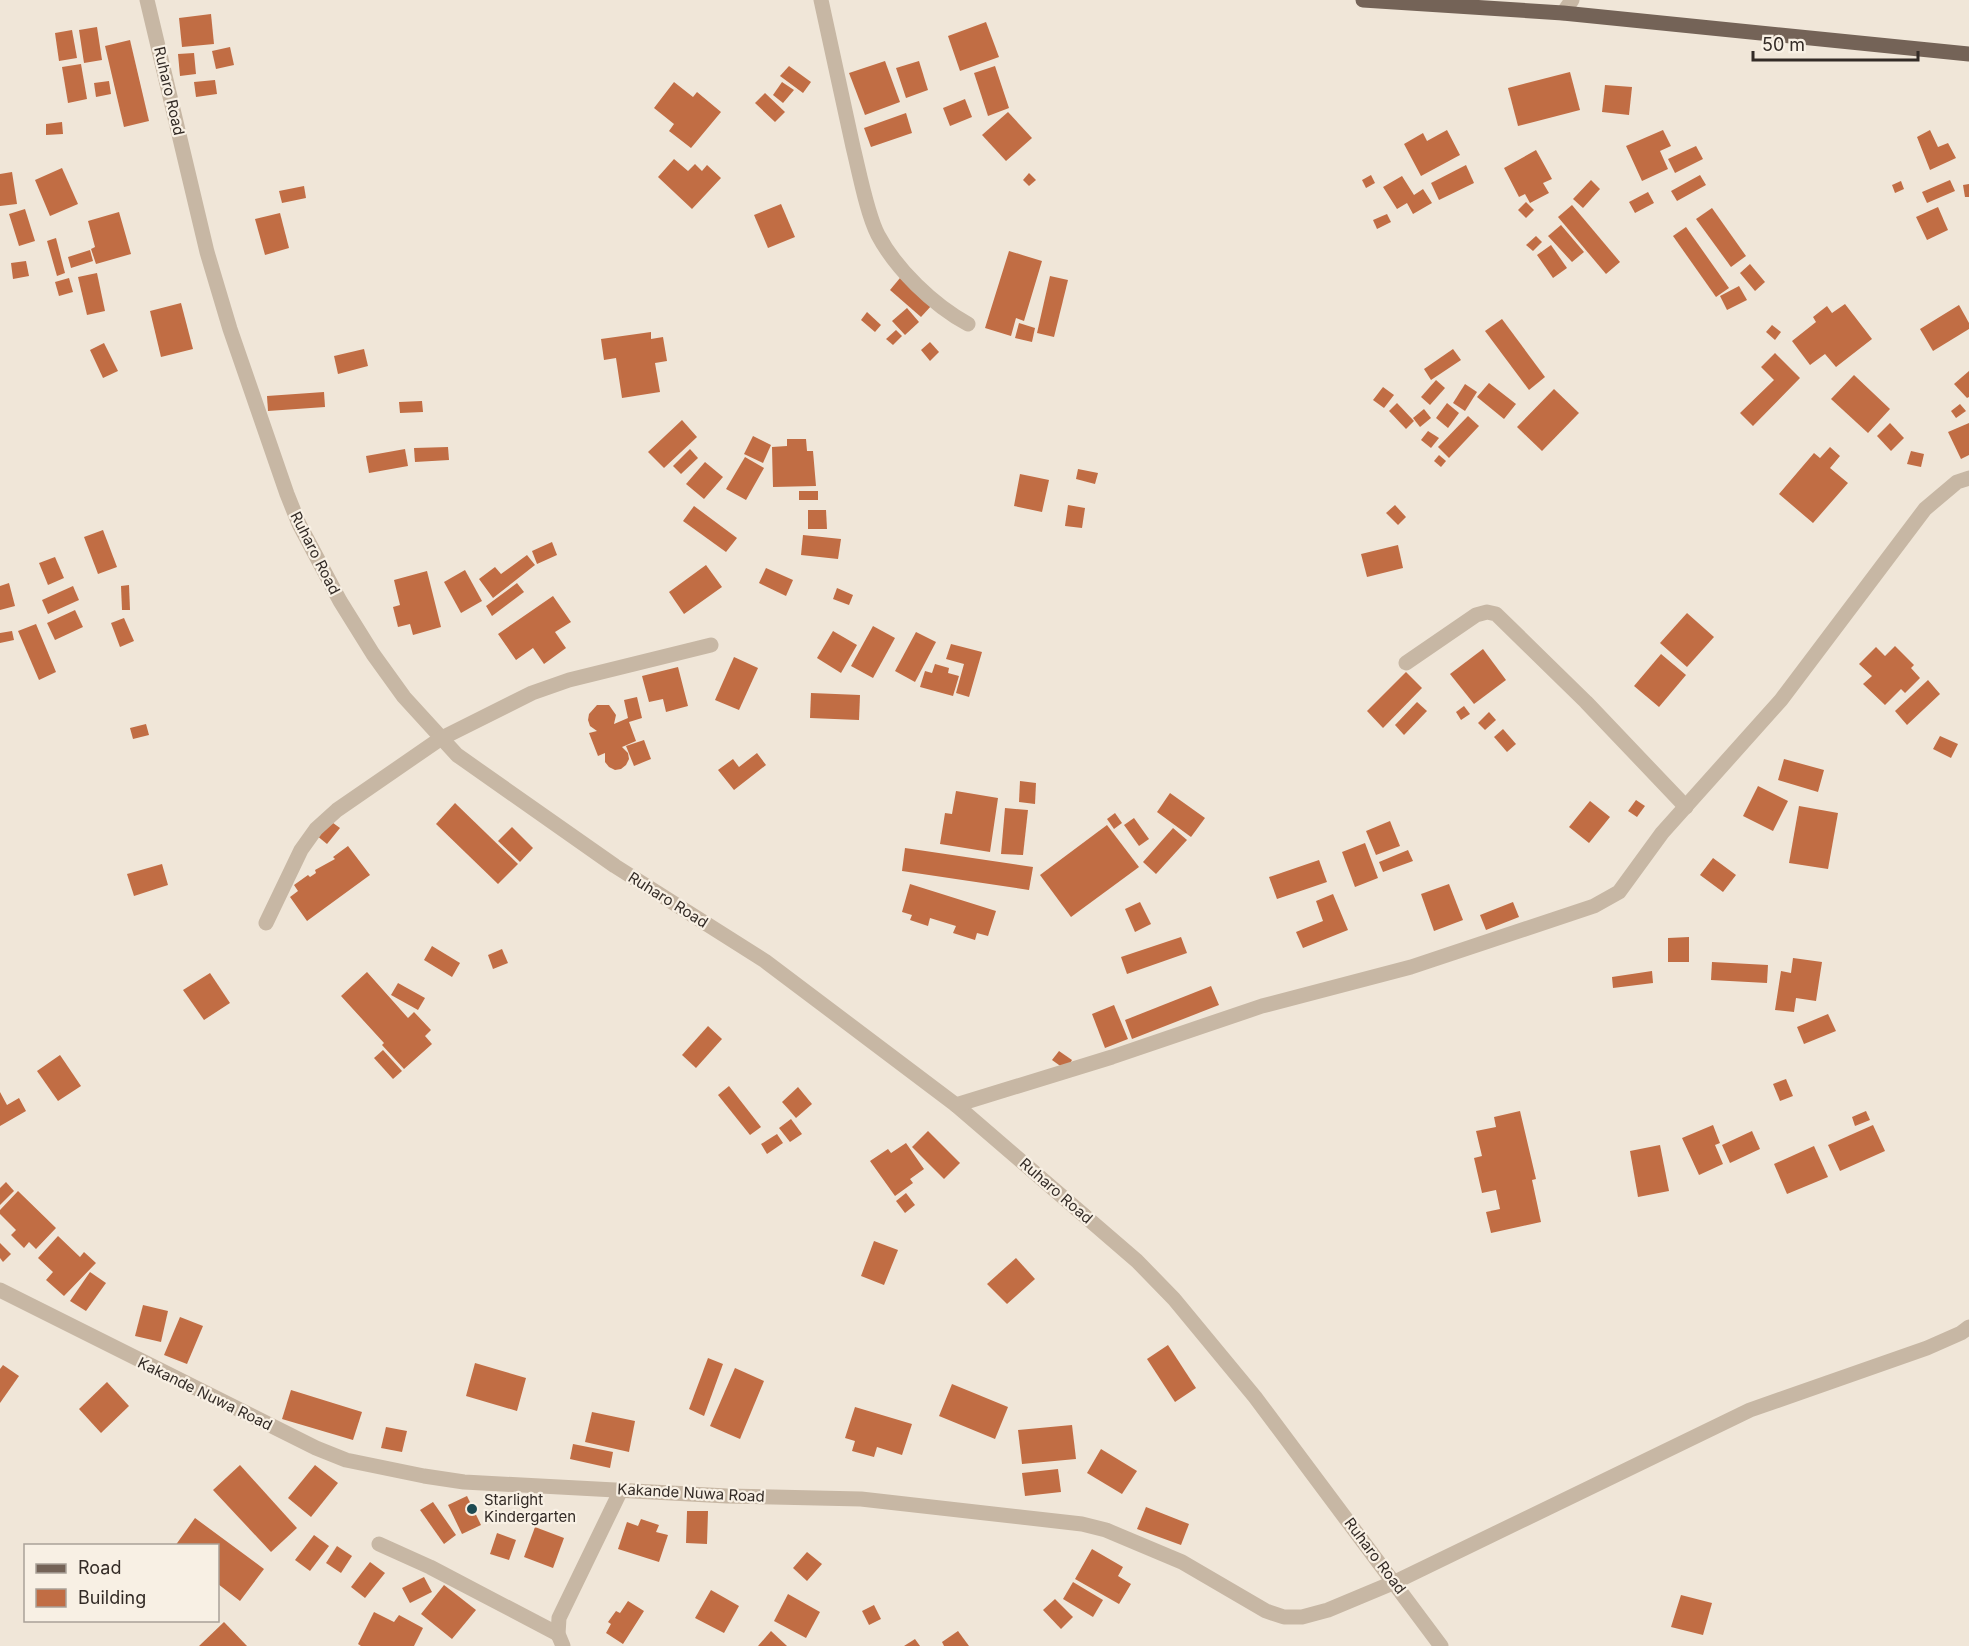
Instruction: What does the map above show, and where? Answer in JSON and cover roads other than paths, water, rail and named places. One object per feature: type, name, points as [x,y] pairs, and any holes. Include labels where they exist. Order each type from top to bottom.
[{"type":"main road","points":[[1363,0],[1563,13],[1969,54]]},
{"type":"street","name":"Ruharo Road","points":[[147,0],[207,252],[230,329],[287,494],[299,524],[340,602],[404,697],[457,755],[615,866],[765,961],[956,1105],[1137,1261],[1174,1299],[1255,1397],[1441,1646]]},
{"type":"street","points":[[821,0],[860,177],[876,232],[890,256],[914,281],[947,312],[968,324]]},
{"type":"street","points":[[1563,13],[1572,0]]},
{"type":"street","points":[[956,1105],[1112,1057],[1262,1006],[1411,968],[1594,906],[1619,892],[1662,833],[1781,700],[1925,509],[1957,482],[1969,477]]},
{"type":"street","points":[[1406,663],[1476,615],[1487,612],[1496,614],[1586,702],[1686,807]]},
{"type":"street","points":[[266,923],[301,850],[316,829],[344,805],[440,739],[532,693],[569,680],[711,645]]},
{"type":"street","name":"Kakande Nuwa Road","points":[[0,1290],[232,1408],[346,1460],[464,1482],[727,1496],[861,1499],[1082,1524],[1106,1530],[1182,1562],[1266,1611],[1284,1617],[1302,1617],[1328,1610],[1395,1582],[1750,1410],[1927,1348],[1969,1327]]},
{"type":"street","points":[[560,1640],[559,1618],[621,1490]]},
{"type":"street","points":[[379,1544],[439,1572],[560,1640]]},
{"type":"place","name":"Starlight Kindergarten","points":[[472,1509]]}]
